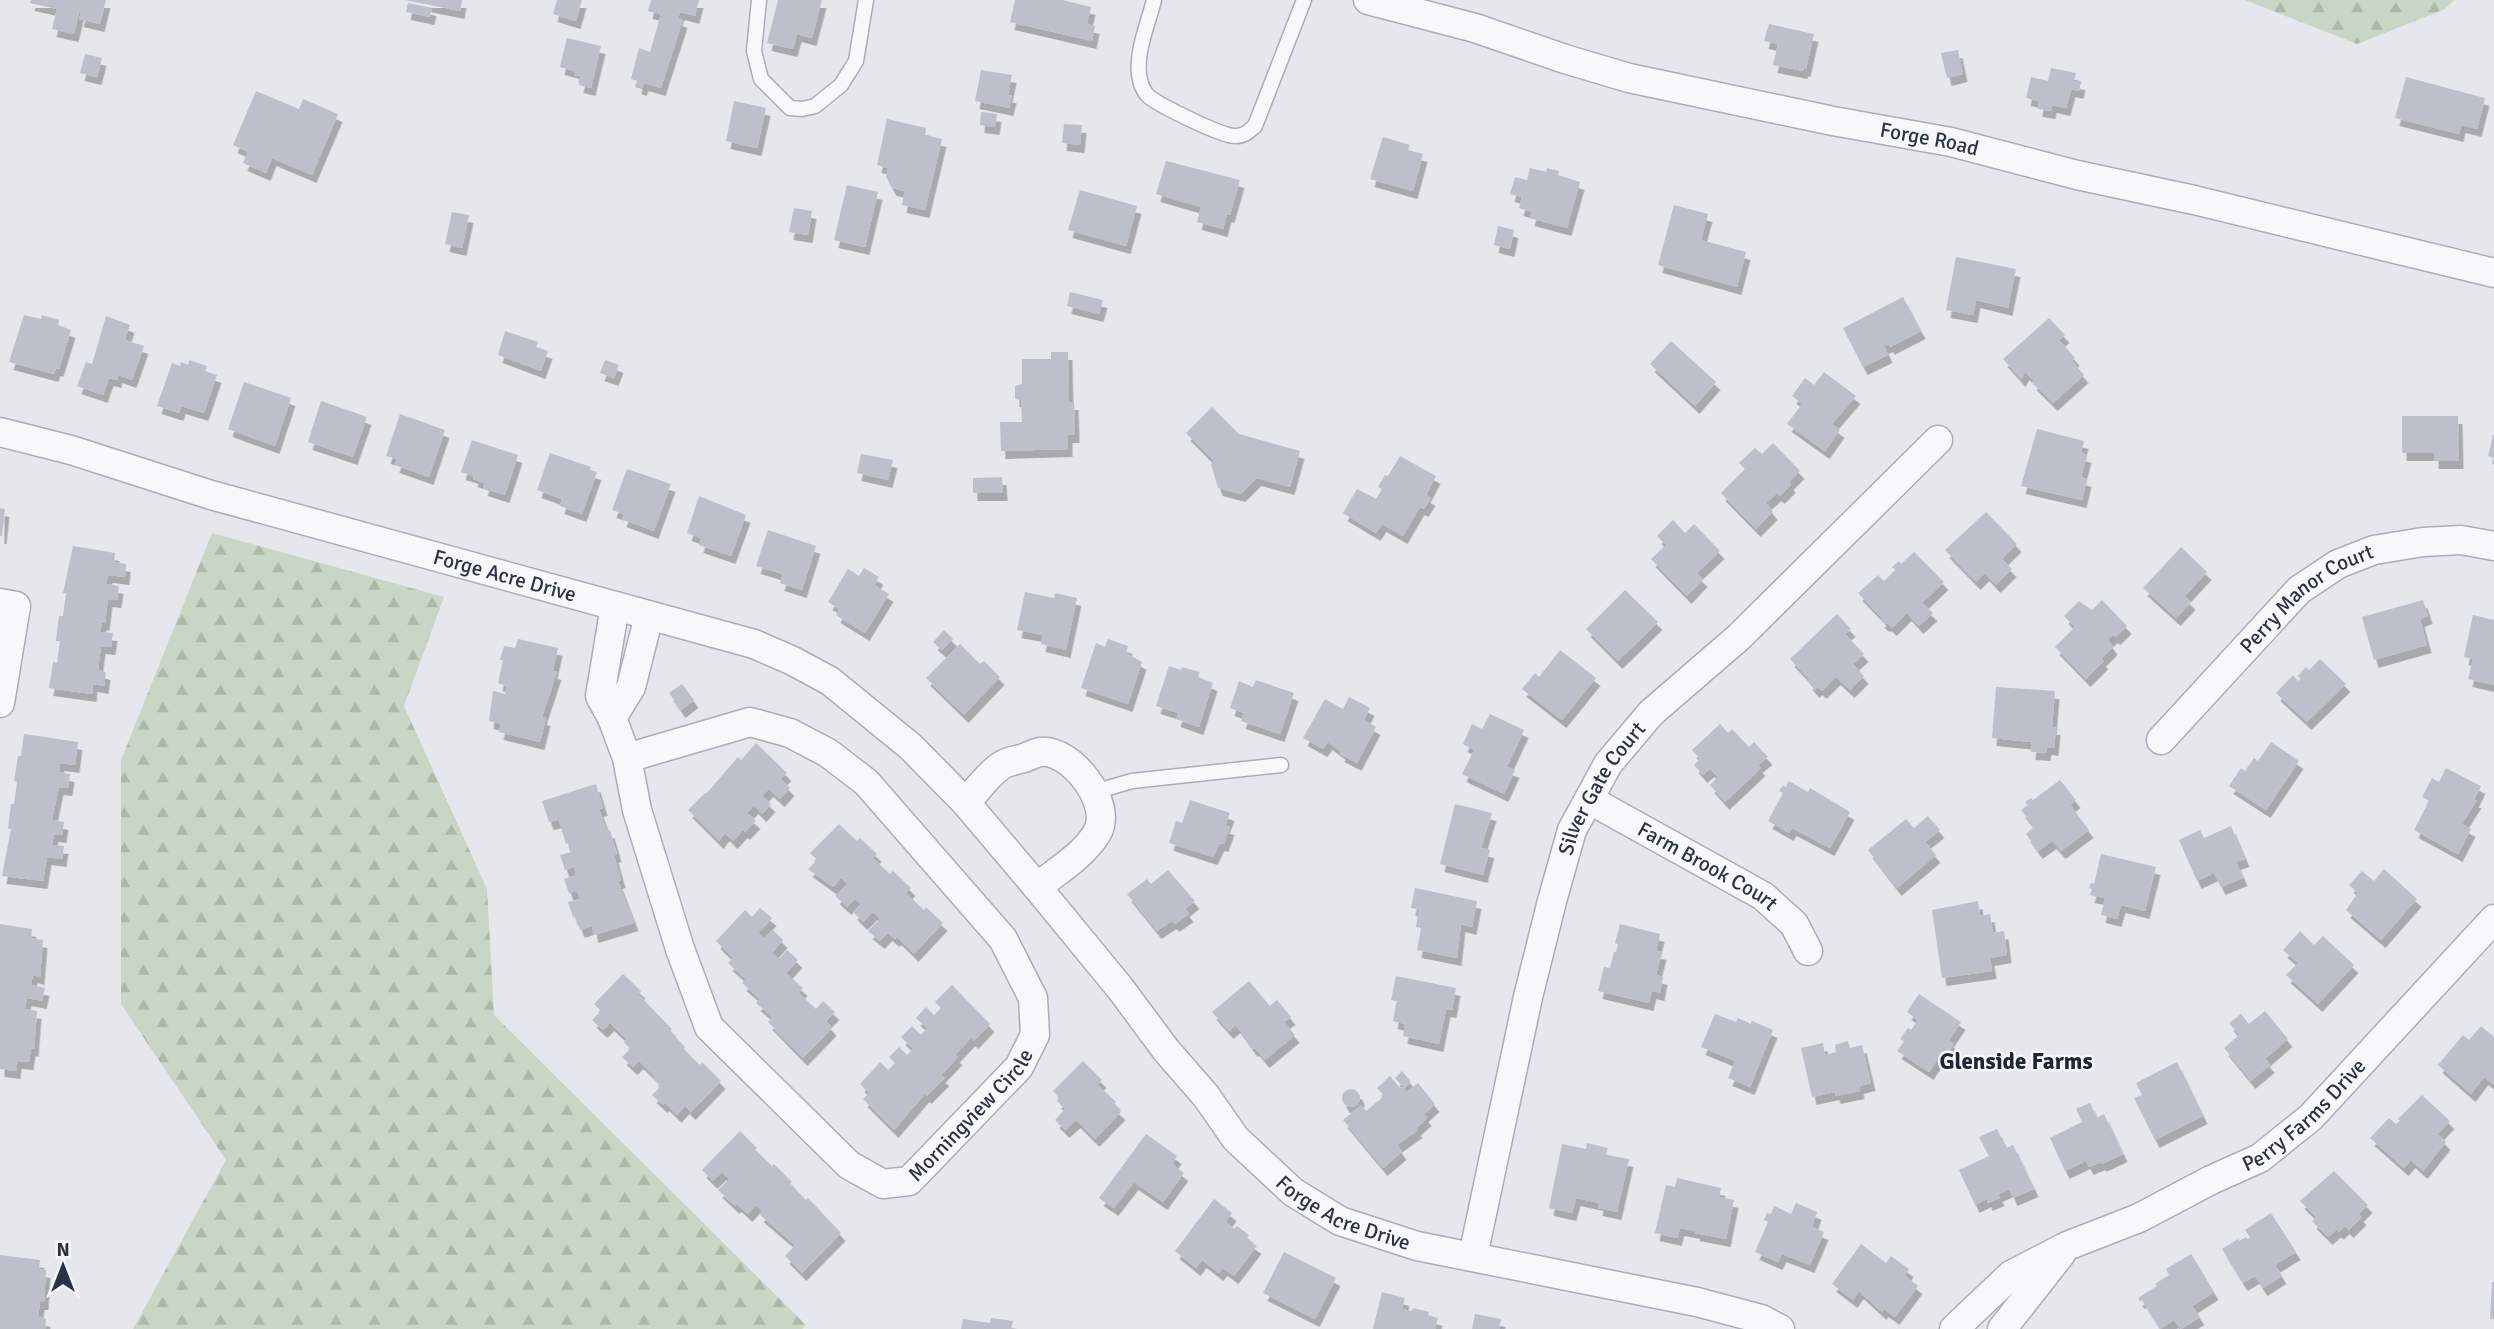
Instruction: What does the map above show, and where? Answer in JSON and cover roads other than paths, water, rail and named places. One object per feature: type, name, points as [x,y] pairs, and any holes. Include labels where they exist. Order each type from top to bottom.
[{"type":"street","name":"Forge Road","points":[[1368,0],[1475,27],[1629,78],[1833,121],[1951,142],[2494,273]]},
{"type":"street","name":"Forge Acre Drive","points":[[0,432],[71,450],[211,495],[754,644],[793,661],[830,681],[911,747],[966,803],[1120,988],[1166,1050],[1206,1096],[1236,1139],[1293,1192],[1340,1221],[1417,1246],[1697,1302],[1762,1319],[1780,1329]]},
{"type":"street","name":"Silver Gate Court","points":[[1473,1256],[1528,997],[1552,901],[1572,830],[1608,764],[1651,713],[1739,637],[1938,440]]},
{"type":"street","name":"Perry Manor Court","points":[[2161,740],[2299,590],[2338,564],[2374,550],[2423,542],[2460,540],[2494,546]]},
{"type":"street","points":[[0,603],[16,606],[0,703]]},
{"type":"street","name":"Morningview Circle","points":[[615,607],[600,696],[612,718],[627,758],[637,810],[680,949],[709,1027],[849,1165],[883,1184],[908,1181],[1019,1067],[1035,1034],[1033,998],[1003,939],[866,782],[828,753],[790,733],[750,722],[627,758]]},
{"type":"street","points":[[612,718],[632,687],[649,616]]},
{"type":"street","points":[[966,803],[1001,765],[1040,752],[1053,754],[1070,764],[1091,785],[1098,800],[1101,821],[1098,831],[1084,850],[1037,887]]},
{"type":"street","name":"Farm Brook Court","points":[[1590,800],[1763,896],[1794,925],[1808,951]]},
{"type":"street","name":"Perry Farms Drive","points":[[1954,1329],[2011,1275],[2067,1246],[2139,1218],[2260,1158],[2311,1117],[2494,919]]},
{"type":"street","points":[[2002,1329],[2067,1246]]},
{"type":"lane","points":[[759,0],[754,51],[761,79],[790,108],[802,109],[815,106],[841,85],[856,61],[866,0]]},
{"type":"lane","points":[[1154,0],[1138,71],[1147,95],[1219,133],[1234,137],[1246,134],[1255,126],[1304,0]]},
{"type":"lane","points":[[1094,792],[1132,781],[1281,765]]},
{"type":"district","name":"Glenside Farms","points":[[2016,1061]]}]
